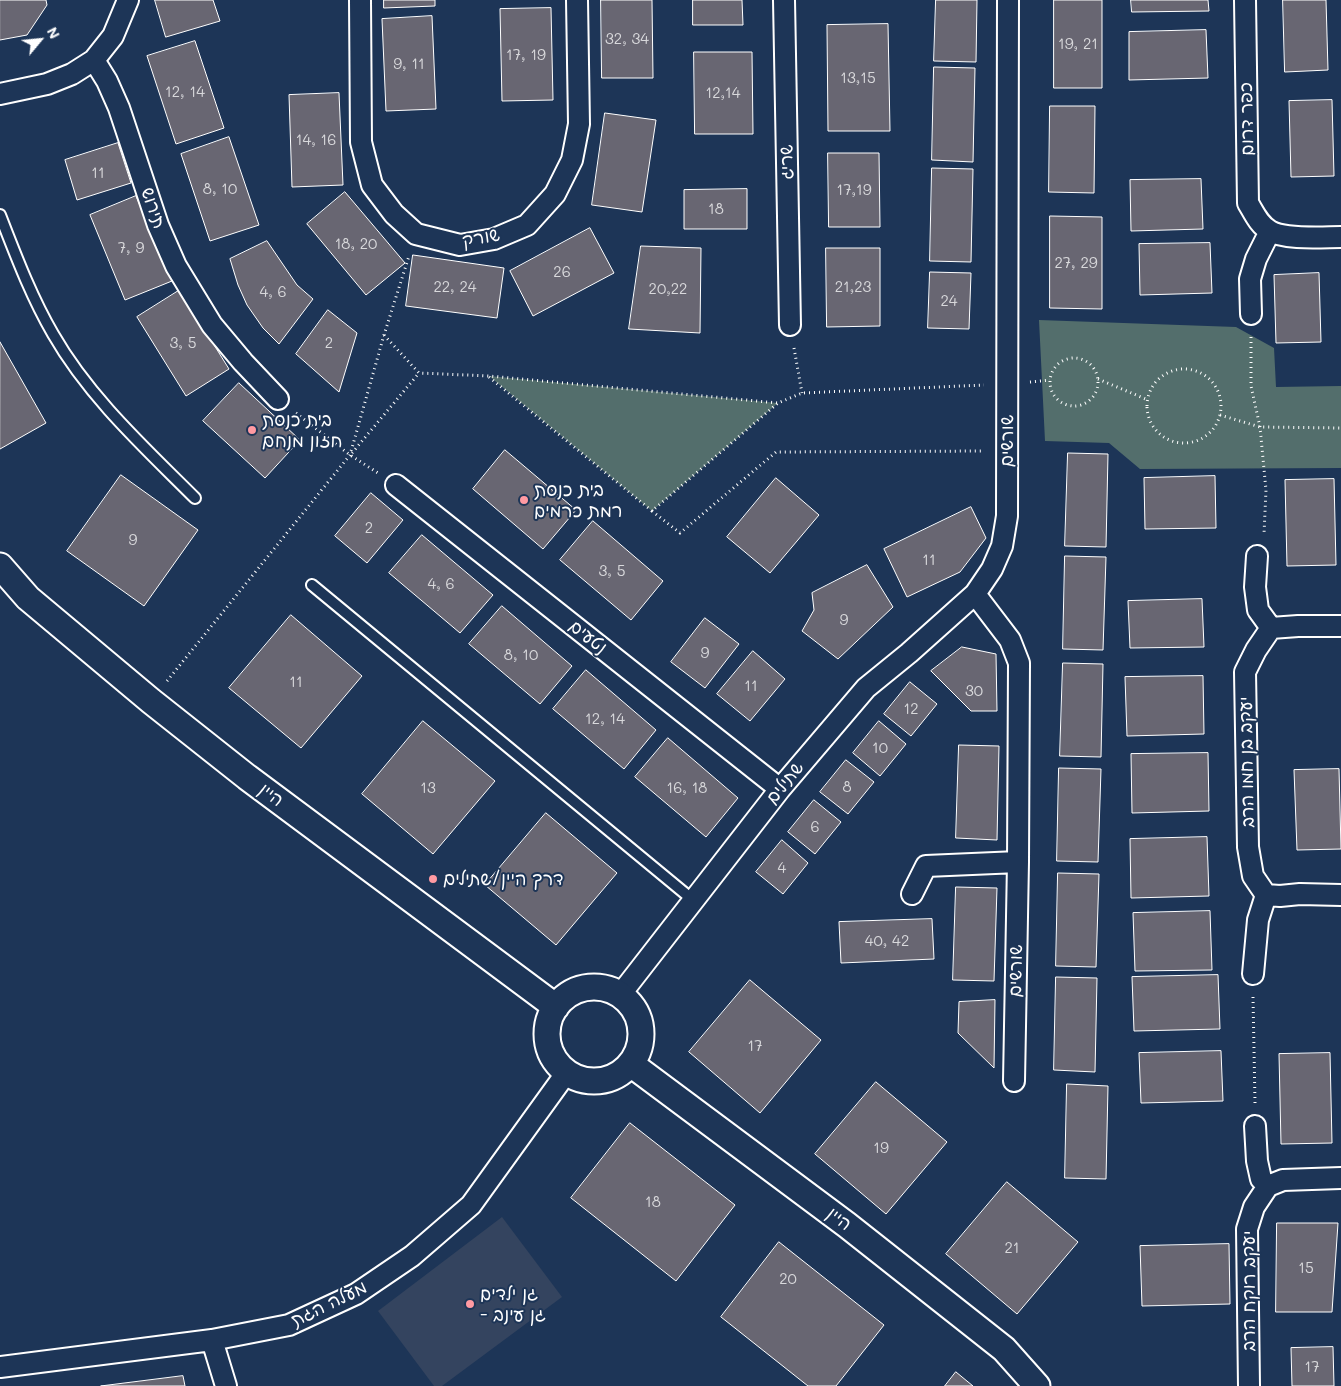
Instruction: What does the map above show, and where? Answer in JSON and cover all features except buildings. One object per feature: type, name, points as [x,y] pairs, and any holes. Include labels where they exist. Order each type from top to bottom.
[{"type":"street","points":[[0,94],[47,84],[72,74],[94,60],[113,36],[128,0]]},
{"type":"street","name":"שורק","points":[[360,0],[361,142],[372,185],[394,214],[416,234],[460,245],[494,239],[527,225],[555,194],[572,160],[579,124],[577,0]]},
{"type":"street","name":"שריג","points":[[784,0],[790,325]]},
{"type":"street","name":"שורשים","points":[[1008,0],[1007,516],[1002,546],[992,569],[975,594],[1010,640],[1019,663],[1014,1081]]},
{"type":"street","name":"כפר דרום","points":[[1245,0],[1248,202],[1259,221],[1270,231]]},
{"type":"street","name":"תירוש","points":[[94,60],[120,108],[158,225],[176,266],[212,325],[278,399]]},
{"type":"street","points":[[1251,314],[1250,279],[1256,259],[1270,231],[1293,237],[1341,237]]},
{"type":"street","name":"נטעים","points":[[396,485],[780,789]]},
{"type":"street","points":[[1257,556],[1255,587],[1258,610],[1271,628],[1341,626]]},
{"type":"street","name":"היין","points":[[0,566],[28,598],[151,701],[247,777],[556,1007]]},
{"type":"street","name":"שתילים","points":[[620,995],[780,789],[866,688],[909,653],[975,594]]},
{"type":"street","name":"יעקב בן חמו הרב","points":[[1266,895],[1253,876],[1248,847],[1245,672],[1256,650],[1271,628]]},
{"type":"street","points":[[912,894],[926,866],[1018,862]]},
{"type":"street","points":[[1253,974],[1258,920],[1266,895],[1341,895]]},
{"type":"street","points":[[598,987],[620,995],[632,1006],[639,1019],[641,1035],[639,1050],[631,1064],[620,1074],[608,1080],[593,1081],[579,1078],[567,1072],[558,1064],[548,1041],[548,1029],[556,1007],[565,998],[586,988],[598,987]]},
{"type":"street","name":"היין","points":[[631,1064],[847,1225],[1004,1349],[1037,1386]]},
{"type":"street","name":"מעלה הגת","points":[[0,1367],[212,1340],[288,1325],[356,1294],[412,1256],[471,1206],[567,1072]]},
{"type":"street","points":[[1255,1126],[1257,1162],[1261,1178],[1268,1186],[1283,1180],[1341,1178]]},
{"type":"street","name":"יעקב רוקח הרב","points":[[1249,1386],[1247,1229],[1254,1207],[1268,1186]]},
{"type":"street","points":[[212,1340],[226,1386]]},
{"type":"lane","points":[[0,215],[23,274],[53,334],[89,387],[125,428],[195,498]]},
{"type":"lane","points":[[312,585],[693,900]]},
{"type":"path","points":[[350,455],[384,335],[416,234]]},
{"type":"path","points":[[1251,314],[1251,386],[1260,427],[1266,490],[1264,536],[1257,556]]},
{"type":"path","points":[[790,325],[802,393]]},
{"type":"path","points":[[384,335],[419,373],[489,376],[778,403]]},
{"type":"path","points":[[1069,358],[1085,360],[1096,371],[1098,378],[1098,387],[1095,394],[1090,400],[1076,406],[1060,401],[1055,395],[1050,380],[1056,366],[1069,358]]},
{"type":"path","points":[[1176,369],[1188,369],[1200,372],[1211,380],[1218,390],[1222,402],[1216,426],[1198,440],[1186,443],[1174,441],[1164,436],[1155,428],[1147,406],[1148,400],[1155,383],[1164,374],[1176,369]]},
{"type":"path","points":[[151,701],[350,455],[419,373]]},
{"type":"path","points":[[489,376],[652,512],[680,533],[776,452],[1007,451]]},
{"type":"path","points":[[1098,378],[1148,400]]},
{"type":"path","points":[[652,512],[778,403],[802,393],[1007,384]]},
{"type":"path","points":[[278,399],[350,455],[396,485]]},
{"type":"path","points":[[1220,415],[1260,427],[1341,428]]},
{"type":"path","points":[[1253,974],[1255,1126]]},
{"type":"shaded area","name":"גן ילדים - גן עינב","points":[[502,1217],[562,1297],[442,1386],[434,1386],[378,1311]]},
{"type":"green space","points":[[1039,320],[1236,327],[1274,348],[1276,387],[1341,386],[1341,468],[1140,469],[1109,443],[1045,441]]},
{"type":"green space","points":[[489,376],[778,403],[652,511]]},
{"type":"place","name":"בית כנסת חזון מנחם","points":[[252,430]]},
{"type":"place","name":"בית כנסת רמת כרמים","points":[[524,500]]},
{"type":"place","name":"דרך היין/שתילים","points":[[433,879]]},
{"type":"place","name":"גן ילדים - גן עינב","points":[[470,1304]]}]
